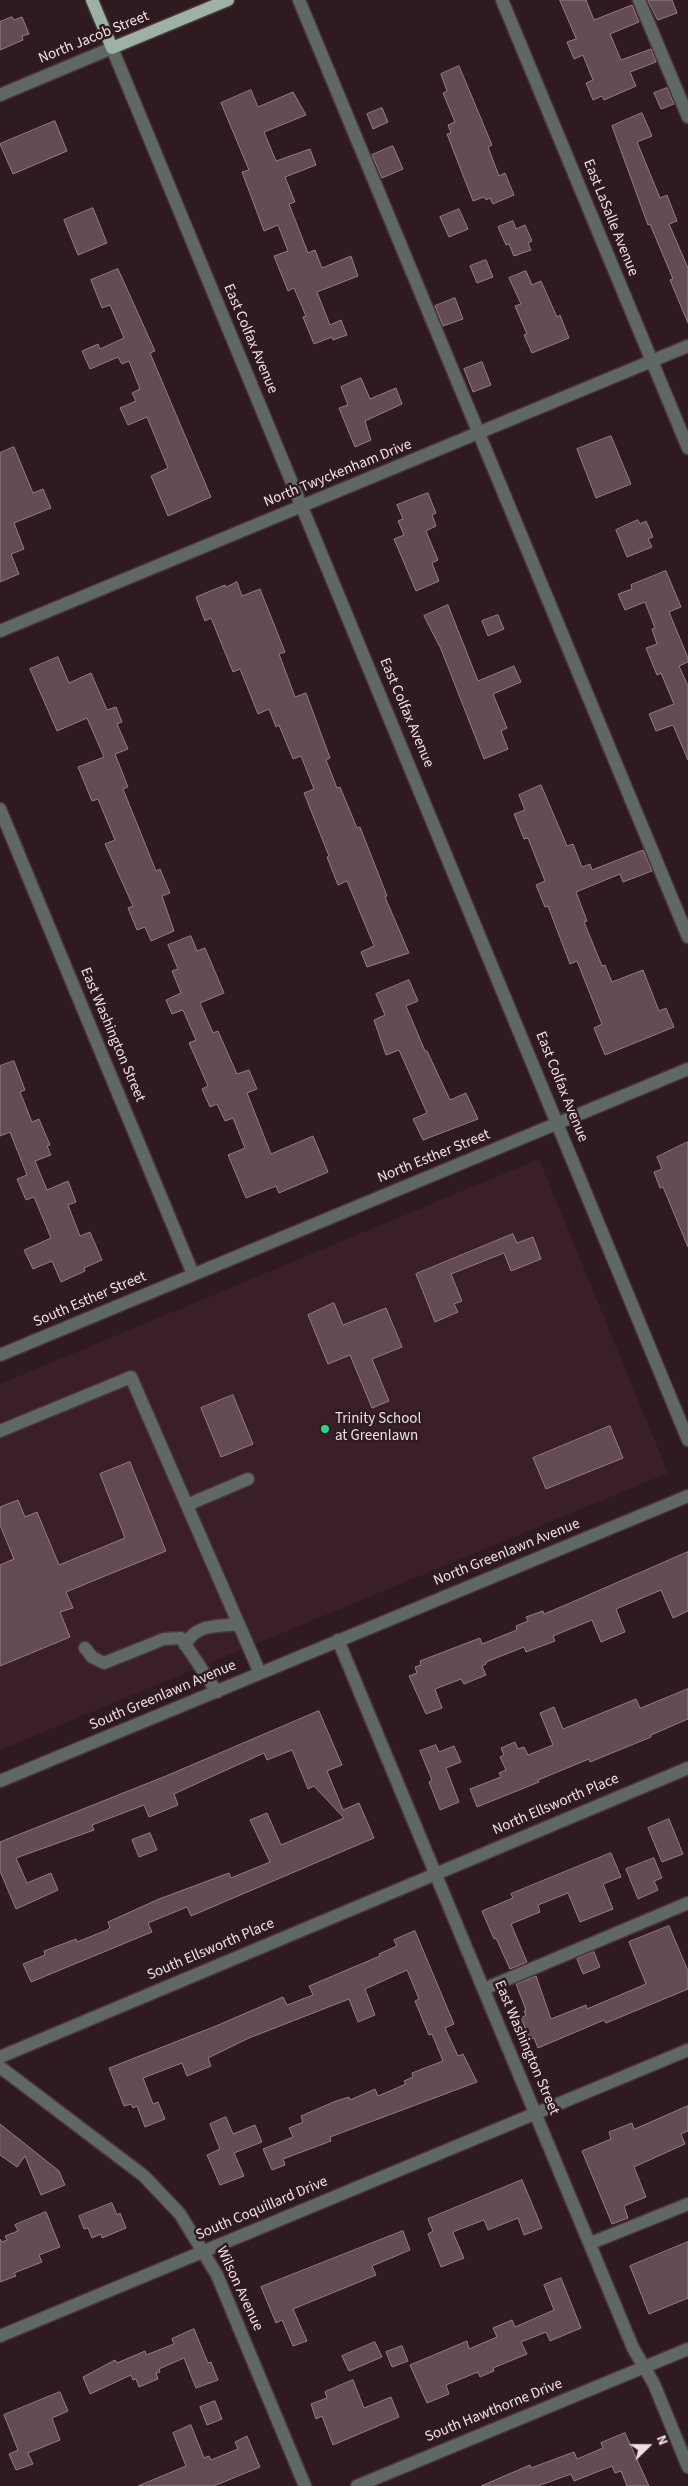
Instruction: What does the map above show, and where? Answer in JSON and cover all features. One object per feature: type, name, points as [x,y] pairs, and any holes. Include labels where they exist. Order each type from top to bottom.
[{"type":"main road","name":"East Colfax Avenue","points":[[92,0],[112,48]]},
{"type":"main road","name":"North Jacob Street","points":[[112,48],[228,0]]},
{"type":"street","points":[[299,0],[688,937]]},
{"type":"street","name":"East LaSalle Avenue","points":[[502,0],[688,448]]},
{"type":"street","points":[[639,0],[688,117]]},
{"type":"street","name":"North Jacob Street","points":[[0,95],[112,48]]},
{"type":"street","name":"East Colfax Avenue","points":[[112,48],[559,1124],[688,1440]]},
{"type":"street","name":"North Twyckenham Drive","points":[[0,631],[688,346]]},
{"type":"street","name":"East Washington Street","points":[[0,809],[193,1274]]},
{"type":"street","name":"North Esther Street","points":[[193,1274],[688,1069]]},
{"type":"street","name":"South Esther Street","points":[[0,1355],[193,1274]]},
{"type":"street","points":[[0,1431],[131,1377],[260,1673]]},
{"type":"street","points":[[187,1505],[248,1479]]},
{"type":"street","name":"North Greenlawn Avenue","points":[[338,1640],[688,1496]]},
{"type":"street","points":[[185,1645],[191,1634],[200,1629],[239,1624]]},
{"type":"street","points":[[86,1648],[92,1657],[104,1663],[164,1639],[181,1638],[218,1692]]},
{"type":"street","name":"East Washington Street","points":[[338,1640],[591,2243],[633,2348],[654,2384],[688,2467]]},
{"type":"street","name":"South Greenlawn Avenue","points":[[0,1781],[218,1692],[338,1640]]},
{"type":"street","name":"North Ellsworth Place","points":[[436,1873],[688,1768]]},
{"type":"street","name":"South Ellsworth Place","points":[[0,2057],[436,1873]]},
{"type":"street","points":[[484,1989],[688,1903]]},
{"type":"street","name":"South Coquillard Drive","points":[[0,2336],[688,2050]]},
{"type":"street","name":"Wilson Avenue","points":[[0,2067],[144,2176],[171,2202],[204,2251],[217,2275],[305,2486]]},
{"type":"street","points":[[591,2243],[688,2204]]},
{"type":"street","name":"South Hawthorne Drive","points":[[357,2486],[688,2349]]},
{"type":"shaded area","name":"Trinity School at Greenlawn","points":[[539,1159],[668,1473],[0,1750],[0,1384]]},
{"type":"building","points":[[560,0],[586,0],[594,20],[632,5],[639,22],[610,34],[621,60],[651,49],[656,62],[630,72],[636,86],[604,100],[602,96],[593,100],[586,83],[593,80],[583,55],[574,59],[567,42],[576,39]]},
{"type":"building","points":[[648,0],[672,0],[677,13],[658,20]]},
{"type":"building","points":[[12,17],[14,20],[22,17],[29,34],[22,36],[23,40],[0,50],[0,22]]},
{"type":"building","points":[[459,66],[492,145],[488,147],[499,176],[505,173],[514,195],[493,204],[490,198],[486,200],[484,197],[473,201],[447,134],[451,133],[448,125],[455,122],[443,93],[447,91],[441,74]]},
{"type":"building","points":[[667,88],[674,104],[661,109],[654,93]]},
{"type":"building","points":[[251,90],[258,107],[293,92],[306,115],[264,132],[276,161],[310,149],[316,165],[285,177],[295,202],[289,204],[308,253],[315,250],[322,268],[351,256],[358,276],[317,292],[330,325],[341,320],[347,335],[333,340],[332,337],[314,344],[303,317],[306,316],[294,288],[288,291],[274,256],[288,251],[278,225],[264,231],[242,172],[249,170],[221,103]]},
{"type":"building","points":[[382,108],[388,122],[373,129],[367,114]]},
{"type":"building","points":[[642,113],[652,136],[637,142],[660,198],[667,195],[677,221],[669,224],[688,268],[688,323],[670,280],[673,279],[650,224],[648,225],[612,126]]},
{"type":"building","points":[[55,121],[67,151],[13,174],[0,144]]},
{"type":"building","points":[[393,146],[403,169],[382,178],[372,155]]},
{"type":"building","points":[[93,208],[107,243],[78,255],[64,220]]},
{"type":"building","points":[[459,209],[468,229],[449,237],[440,217]]},
{"type":"building","points":[[513,221],[516,229],[525,225],[532,241],[528,243],[531,250],[514,256],[509,244],[506,245],[498,227]]},
{"type":"building","points":[[486,260],[493,277],[477,283],[470,266]]},
{"type":"building","points":[[118,269],[155,351],[150,353],[211,497],[168,516],[151,476],[168,468],[147,417],[128,425],[120,408],[136,401],[132,393],[140,389],[129,361],[122,364],[118,357],[90,369],[82,351],[98,344],[100,349],[124,338],[110,305],[102,308],[91,280]]},
{"type":"building","points":[[526,271],[532,285],[541,281],[557,317],[560,315],[569,338],[532,353],[524,335],[527,334],[515,306],[521,304],[509,278]]},
{"type":"building","points":[[455,298],[463,319],[443,326],[435,306]]},
{"type":"building","points":[[482,362],[491,385],[473,392],[464,369]]},
{"type":"building","points":[[361,378],[370,399],[396,388],[402,404],[365,421],[371,440],[355,447],[339,408],[348,405],[341,387]]},
{"type":"building","points":[[611,436],[631,484],[596,498],[577,449]]},
{"type":"building","points":[[14,447],[33,493],[43,489],[51,508],[14,523],[24,549],[11,554],[19,574],[0,582],[0,453]]},
{"type":"building","points":[[428,493],[436,513],[432,515],[436,526],[426,531],[438,560],[432,563],[439,581],[416,591],[394,539],[404,535],[398,521],[403,519],[397,505]]},
{"type":"building","points":[[638,520],[640,524],[646,521],[653,537],[648,539],[652,547],[627,557],[616,530]]},
{"type":"building","points":[[666,571],[681,607],[669,612],[688,658],[688,662],[679,666],[688,686],[688,760],[673,725],[656,731],[649,714],[674,704],[661,673],[657,675],[646,648],[657,644],[652,629],[655,628],[645,602],[625,610],[618,594],[632,589],[631,585]]},
{"type":"building","points":[[237,582],[242,596],[260,589],[285,652],[279,654],[295,697],[306,693],[330,758],[326,760],[337,788],[340,787],[357,828],[360,827],[387,896],[385,897],[409,953],[367,967],[361,952],[374,946],[347,881],[338,885],[327,857],[329,856],[304,793],[314,789],[301,756],[293,759],[279,725],[276,727],[269,709],[258,714],[240,669],[233,672],[211,618],[205,621],[196,597]]},
{"type":"building","points":[[448,605],[478,681],[514,666],[521,682],[493,694],[507,728],[501,731],[508,749],[484,759],[441,649],[424,616]]},
{"type":"building","points":[[498,615],[504,629],[488,636],[482,621]]},
{"type":"building","points":[[58,657],[69,683],[91,673],[107,710],[116,707],[122,722],[117,724],[128,749],[115,754],[128,787],[123,789],[156,871],[160,869],[170,893],[162,896],[174,931],[151,941],[145,927],[137,930],[128,908],[133,906],[105,844],[115,840],[98,799],[92,801],[78,767],[104,757],[87,718],[57,731],[30,669]]},
{"type":"building","points":[[541,785],[567,846],[573,844],[582,867],[590,864],[592,870],[643,850],[652,871],[623,882],[620,874],[576,892],[587,921],[584,922],[602,966],[605,965],[612,982],[643,970],[659,1011],[666,1008],[674,1027],[605,1055],[594,1028],[602,1024],[577,961],[570,964],[548,906],[545,907],[536,885],[545,881],[528,838],[524,839],[514,814],[525,810],[519,795]]},
{"type":"building","points":[[191,936],[197,951],[205,948],[224,993],[200,1003],[213,1033],[218,1031],[237,1074],[249,1070],[257,1089],[247,1093],[271,1154],[313,1136],[328,1172],[279,1193],[276,1186],[246,1198],[228,1155],[245,1148],[233,1118],[225,1121],[217,1104],[210,1107],[202,1089],[208,1086],[189,1043],[196,1040],[183,1010],[172,1014],[166,1000],[181,993],[172,971],[178,969],[168,945]]},
{"type":"building","points":[[409,980],[418,1001],[406,1006],[425,1051],[427,1051],[450,1100],[466,1093],[478,1119],[423,1140],[413,1119],[427,1113],[399,1050],[386,1055],[374,1020],[385,1015],[376,994]]},
{"type":"building","points":[[14,1061],[25,1090],[20,1092],[32,1122],[39,1119],[50,1145],[47,1146],[51,1155],[35,1161],[47,1190],[68,1181],[76,1202],[68,1205],[80,1236],[90,1232],[102,1260],[84,1268],[85,1271],[61,1282],[52,1261],[33,1269],[24,1250],[51,1238],[34,1197],[26,1200],[17,1179],[27,1175],[10,1132],[0,1136],[0,1066]]},
{"type":"building","points":[[688,1142],[688,1247],[663,1187],[660,1188],[654,1172],[662,1169],[657,1157]]},
{"type":"building","points":[[513,1234],[517,1243],[533,1237],[541,1259],[511,1271],[504,1253],[451,1274],[462,1301],[454,1304],[458,1312],[435,1322],[416,1274]]},
{"type":"building","points":[[334,1303],[343,1325],[386,1308],[402,1347],[372,1359],[389,1401],[372,1408],[350,1355],[328,1364],[308,1315]]},
{"type":"building","points":[[233,1395],[253,1444],[221,1457],[201,1408]]},
{"type":"building","points":[[610,1426],[623,1458],[546,1489],[533,1458]]},
{"type":"building","points":[[130,1462],[166,1551],[66,1592],[73,1608],[60,1612],[70,1637],[0,1666],[0,1565],[14,1559],[0,1525],[0,1507],[18,1500],[25,1517],[37,1512],[59,1565],[125,1538],[100,1474]]},
{"type":"building","points":[[688,1552],[688,1611],[673,1618],[661,1590],[616,1609],[625,1632],[601,1642],[592,1620],[553,1636],[555,1641],[526,1652],[524,1647],[486,1662],[482,1666],[486,1675],[464,1684],[461,1679],[435,1689],[442,1708],[426,1714],[409,1676],[417,1673],[415,1667],[421,1665],[420,1661],[480,1638],[482,1644],[517,1630],[516,1626],[528,1621],[526,1617],[543,1611],[544,1614]]},
{"type":"building","points":[[688,1689],[688,1719],[651,1735],[651,1737],[590,1762],[589,1759],[477,1807],[470,1789],[501,1777],[499,1773],[506,1770],[500,1757],[504,1755],[501,1748],[515,1742],[518,1749],[524,1747],[528,1755],[553,1745],[540,1713],[554,1707],[563,1729],[636,1699],[640,1708]]},
{"type":"building","points":[[319,1711],[342,1765],[327,1771],[343,1810],[359,1803],[374,1838],[191,1916],[187,1907],[148,1923],[152,1932],[31,1982],[23,1964],[45,1955],[44,1951],[76,1939],[77,1942],[107,1930],[110,1927],[108,1922],[159,1899],[229,1873],[231,1878],[270,1862],[250,1820],[267,1813],[281,1845],[344,1818],[314,1786],[308,1789],[292,1750],[267,1760],[264,1753],[174,1794],[178,1805],[149,1817],[144,1805],[92,1825],[94,1830],[16,1858],[27,1883],[51,1873],[58,1890],[16,1909],[0,1871],[0,1842],[166,1776]]},
{"type":"building","points":[[436,1745],[439,1752],[454,1746],[461,1762],[446,1768],[459,1802],[440,1810],[429,1782],[432,1780],[420,1751]]},
{"type":"building","points":[[669,1819],[683,1854],[662,1862],[648,1828]]},
{"type":"building","points":[[150,1833],[157,1850],[139,1857],[132,1840]]},
{"type":"building","points":[[611,1853],[621,1877],[603,1884],[613,1909],[580,1922],[568,1893],[538,1905],[540,1912],[511,1924],[527,1962],[510,1969],[482,1911],[513,1898],[511,1894]]},
{"type":"building","points":[[654,1858],[662,1878],[654,1881],[658,1890],[638,1899],[626,1869]]},
{"type":"building","points":[[669,1926],[688,1971],[688,1989],[606,2023],[604,2020],[538,2048],[534,2038],[530,2040],[521,2018],[526,2015],[524,2011],[526,2010],[516,1984],[536,1976],[551,2019],[586,2005],[587,2009],[646,1984],[629,1942]]},
{"type":"building","points":[[415,1931],[454,2024],[445,2028],[458,2056],[463,2054],[477,2082],[330,2137],[331,2141],[283,2159],[285,2165],[272,2170],[263,2149],[293,2137],[289,2128],[303,2122],[301,2116],[336,2101],[349,2097],[350,2100],[375,2089],[378,2096],[406,2084],[404,2081],[413,2077],[412,2073],[443,2061],[432,2034],[429,2035],[415,2001],[419,1999],[407,1970],[365,1989],[375,2015],[358,2022],[349,1999],[249,2038],[208,2058],[211,2066],[187,2076],[182,2063],[143,2078],[153,2104],[158,2102],[165,2119],[145,2127],[137,2106],[133,2108],[131,2104],[124,2106],[109,2068],[216,2026],[283,1997],[287,2005],[313,1995],[309,1986],[380,1956],[379,1954],[397,1946],[394,1940]]},
{"type":"building","points":[[594,1952],[600,1967],[583,1974],[577,1959]]},
{"type":"building","points":[[688,2106],[688,2131],[681,2134],[685,2144],[634,2167],[646,2197],[624,2206],[628,2218],[612,2224],[582,2151],[611,2139],[609,2132],[632,2123],[634,2129]]},
{"type":"building","points":[[226,2117],[233,2134],[255,2125],[262,2142],[234,2153],[244,2176],[220,2185],[207,2155],[220,2149],[210,2124]]},
{"type":"building","points":[[0,2124],[59,2171],[65,2185],[41,2195],[25,2156],[17,2167],[0,2155]]},
{"type":"building","points":[[522,2180],[542,2228],[524,2235],[518,2218],[488,2230],[484,2220],[455,2231],[453,2233],[464,2258],[441,2267],[428,2234],[433,2231],[428,2219]]},
{"type":"building","points":[[112,2203],[117,2215],[120,2213],[126,2228],[102,2238],[101,2234],[92,2238],[88,2228],[84,2229],[79,2216]]},
{"type":"building","points":[[46,2212],[60,2247],[39,2255],[42,2262],[14,2273],[16,2276],[0,2282],[0,2239],[2,2242],[7,2240],[5,2236],[18,2231],[15,2225]]},
{"type":"building","points":[[403,2231],[410,2250],[372,2266],[376,2275],[293,2309],[307,2341],[293,2346],[282,2320],[276,2323],[261,2287]]},
{"type":"building","points":[[688,2242],[688,2298],[649,2314],[630,2266]]},
{"type":"building","points":[[561,2278],[581,2328],[550,2341],[546,2332],[521,2342],[527,2354],[493,2368],[494,2371],[480,2377],[478,2372],[446,2385],[449,2394],[427,2403],[410,2365],[467,2341],[469,2349],[497,2337],[493,2328],[512,2320],[515,2327],[554,2310],[544,2285]]},
{"type":"building","points":[[194,2329],[208,2363],[211,2362],[218,2380],[196,2388],[184,2358],[159,2369],[160,2372],[156,2373],[158,2379],[139,2387],[136,2379],[133,2380],[131,2375],[90,2394],[83,2377],[115,2360],[117,2363],[145,2351],[146,2355],[174,2344],[172,2339]]},
{"type":"building","points":[[375,2342],[382,2357],[349,2371],[342,2356]]},
{"type":"building","points":[[402,2346],[408,2361],[392,2367],[386,2352]]},
{"type":"building","points":[[353,2380],[364,2408],[391,2397],[399,2417],[333,2445],[322,2416],[316,2419],[311,2404],[327,2398],[325,2392]]},
{"type":"building","points":[[60,2392],[68,2411],[52,2418],[60,2440],[28,2453],[33,2464],[16,2470],[9,2454],[18,2450],[4,2415]]},
{"type":"building","points":[[215,2401],[222,2419],[207,2425],[200,2407]]},
{"type":"building","points":[[191,2425],[204,2458],[209,2456],[211,2460],[238,2449],[235,2442],[247,2436],[260,2467],[214,2486],[138,2486],[186,2466],[173,2433]]},
{"type":"building","points":[[625,2433],[649,2486],[627,2486],[621,2471],[615,2473],[612,2466],[574,2481],[571,2474],[538,2486],[481,2486],[530,2465],[531,2468],[574,2452],[577,2459],[603,2448],[601,2443]]},
{"type":"place","name":"Trinity School at Greenlawn","points":[[325,1429]]}]
